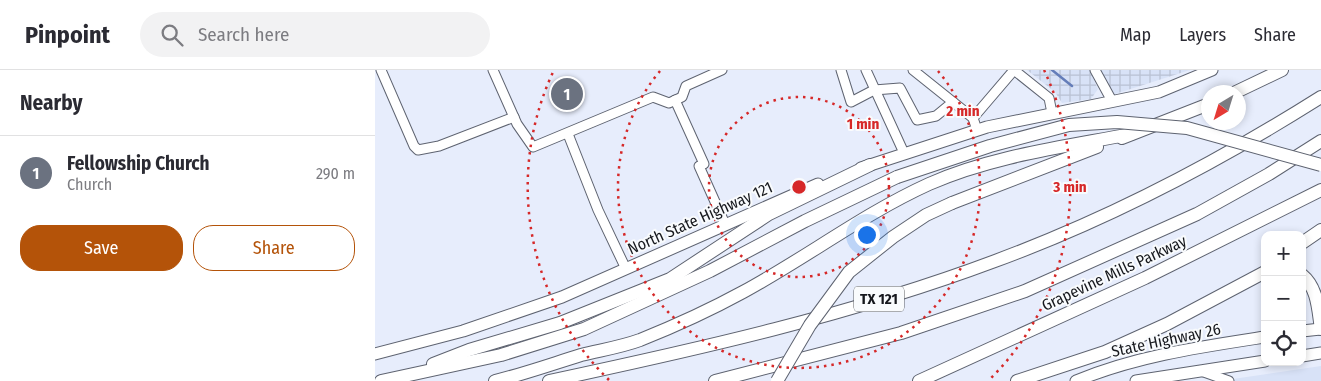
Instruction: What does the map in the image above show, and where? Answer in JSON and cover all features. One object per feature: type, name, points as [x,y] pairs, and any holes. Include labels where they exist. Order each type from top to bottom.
[{"type":"highway","points":[[1246,87],[1282,70]]},
{"type":"highway","name":"TX 121","points":[[549,381],[800,322],[995,261],[1119,208],[1194,171],[1275,126],[1321,97]]},
{"type":"highway","points":[[777,381],[810,326],[849,272],[893,237],[926,215],[952,203],[1201,107]]},
{"type":"highway","points":[[381,381],[501,355],[584,329],[710,271],[805,221],[897,177],[990,146],[1069,125],[1117,122],[1187,128],[1321,165]]},
{"type":"highway","points":[[495,381],[531,373],[580,356],[638,340],[683,321],[742,292],[788,266],[855,223],[930,184],[989,164],[1131,134]]},
{"type":"highway","name":"TX 121","points":[[715,381],[901,333],[1025,291],[1197,214],[1269,174],[1321,141]]},
{"type":"highway","points":[[397,378],[469,350],[560,323],[670,279],[769,214],[870,165]]},
{"type":"highway","name":"Grapevine Mills Parkway","points":[[919,381],[1145,278],[1321,190]]},
{"type":"highway","points":[[1306,239],[1321,230]]},
{"type":"highway","points":[[1252,278],[1261,271]]},
{"type":"highway","points":[[1017,381],[1069,365],[1114,348],[1167,324],[1261,274]]},
{"type":"highway","points":[[1303,276],[1309,281],[1315,292],[1321,329]]},
{"type":"main road","name":"North State Highway 121","points":[[375,354],[425,343],[517,313],[626,269],[824,182],[870,165],[977,130],[1051,112],[1159,92],[1212,70]]},
{"type":"main road","points":[[1306,331],[1321,329]]},
{"type":"main road","name":"State Highway 26","points":[[1076,381],[1115,365],[1145,357],[1261,338]]},
{"type":"main road","points":[[1306,356],[1321,354]]},
{"type":"main road","name":"State Highway 26","points":[[1136,381],[1261,362]]},
{"type":"street","points":[[381,70],[414,146],[419,150],[439,146],[514,117]]},
{"type":"street","points":[[493,70],[514,117],[533,146],[568,134],[653,97],[669,103],[682,97],[686,86],[722,70]]},
{"type":"street","points":[[841,70],[851,102],[874,90],[891,87],[900,88],[917,120],[935,116],[953,102]]},
{"type":"street","points":[[866,70],[904,154]]},
{"type":"street","points":[[913,70],[973,118],[977,130]]},
{"type":"street","points":[[973,118],[1014,70],[1049,98],[1051,112]]},
{"type":"street","points":[[1095,70],[1112,101]]},
{"type":"street","points":[[675,100],[725,224]]},
{"type":"street","points":[[568,134],[598,210],[626,269]]},
{"type":"street","points":[[1199,371],[1229,381]]},
{"type":"shaded area","points":[[1027,70],[1093,70],[1090,71],[1098,89],[1091,99],[1062,103],[1055,92]]},
{"type":"shaded area","points":[[1100,70],[1190,70],[1115,94],[1110,92]]},
{"type":"shaded area","points":[[1321,366],[1321,381],[1219,381],[1233,379]]},
{"type":"waterway","points":[[1052,70],[1072,86]]},
{"type":"place","name":"Fellowship Church","points":[[567,94]]}]
